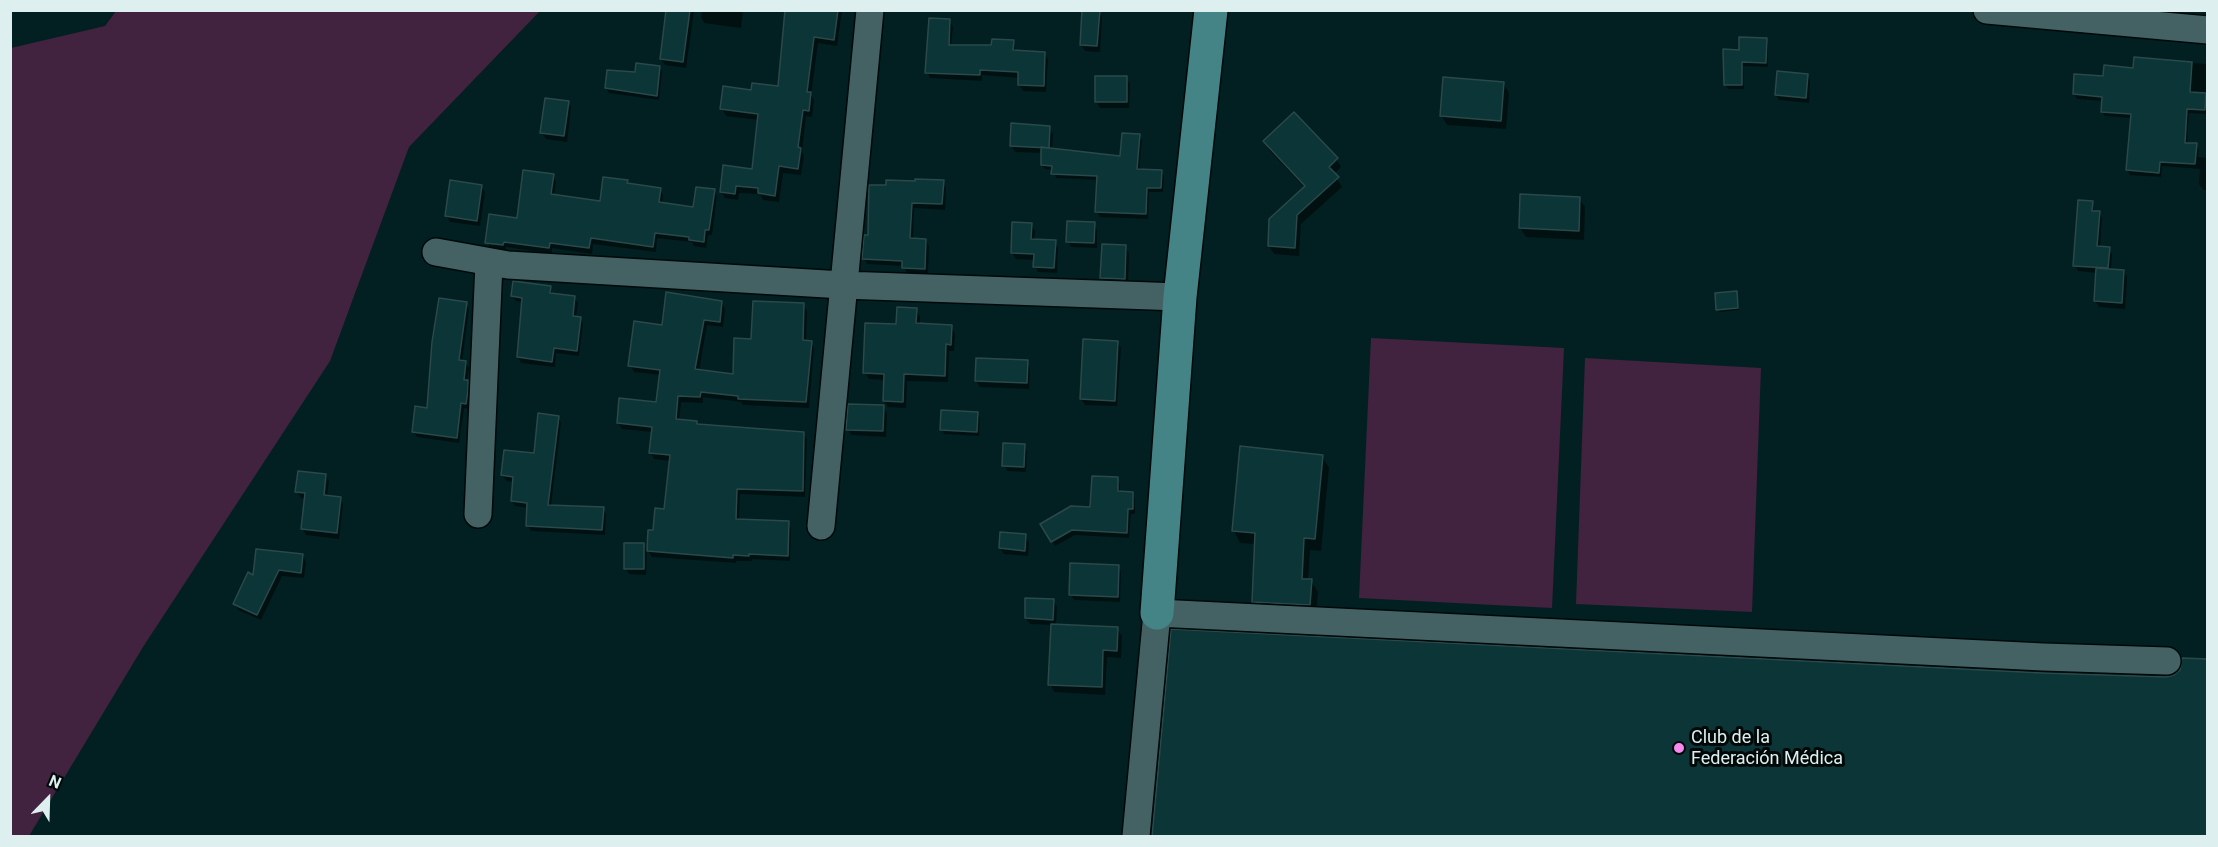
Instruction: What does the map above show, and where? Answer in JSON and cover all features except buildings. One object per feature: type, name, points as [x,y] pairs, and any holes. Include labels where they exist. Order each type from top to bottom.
[{"type":"main road","points":[[1157,613],[1180,297],[1211,10]]},
{"type":"street","points":[[821,526],[870,10]]},
{"type":"street","points":[[1987,10],[2208,30]]},
{"type":"street","points":[[436,252],[489,262],[843,285],[1180,297]]},
{"type":"street","points":[[478,514],[489,262]]},
{"type":"street","points":[[1136,837],[1157,613],[2043,657],[2167,661]]},
{"type":"shaded area","points":[[116,11],[540,11],[409,147],[330,361],[143,647],[29,836],[11,836],[11,48],[105,26]]},
{"type":"shaded area","points":[[1371,338],[1564,348],[1552,608],[1359,598]]},
{"type":"shaded area","points":[[1585,358],[1761,368],[1752,612],[1576,604]]},
{"type":"place","name":"Club de la Federación Médica","points":[[1679,748]]}]
